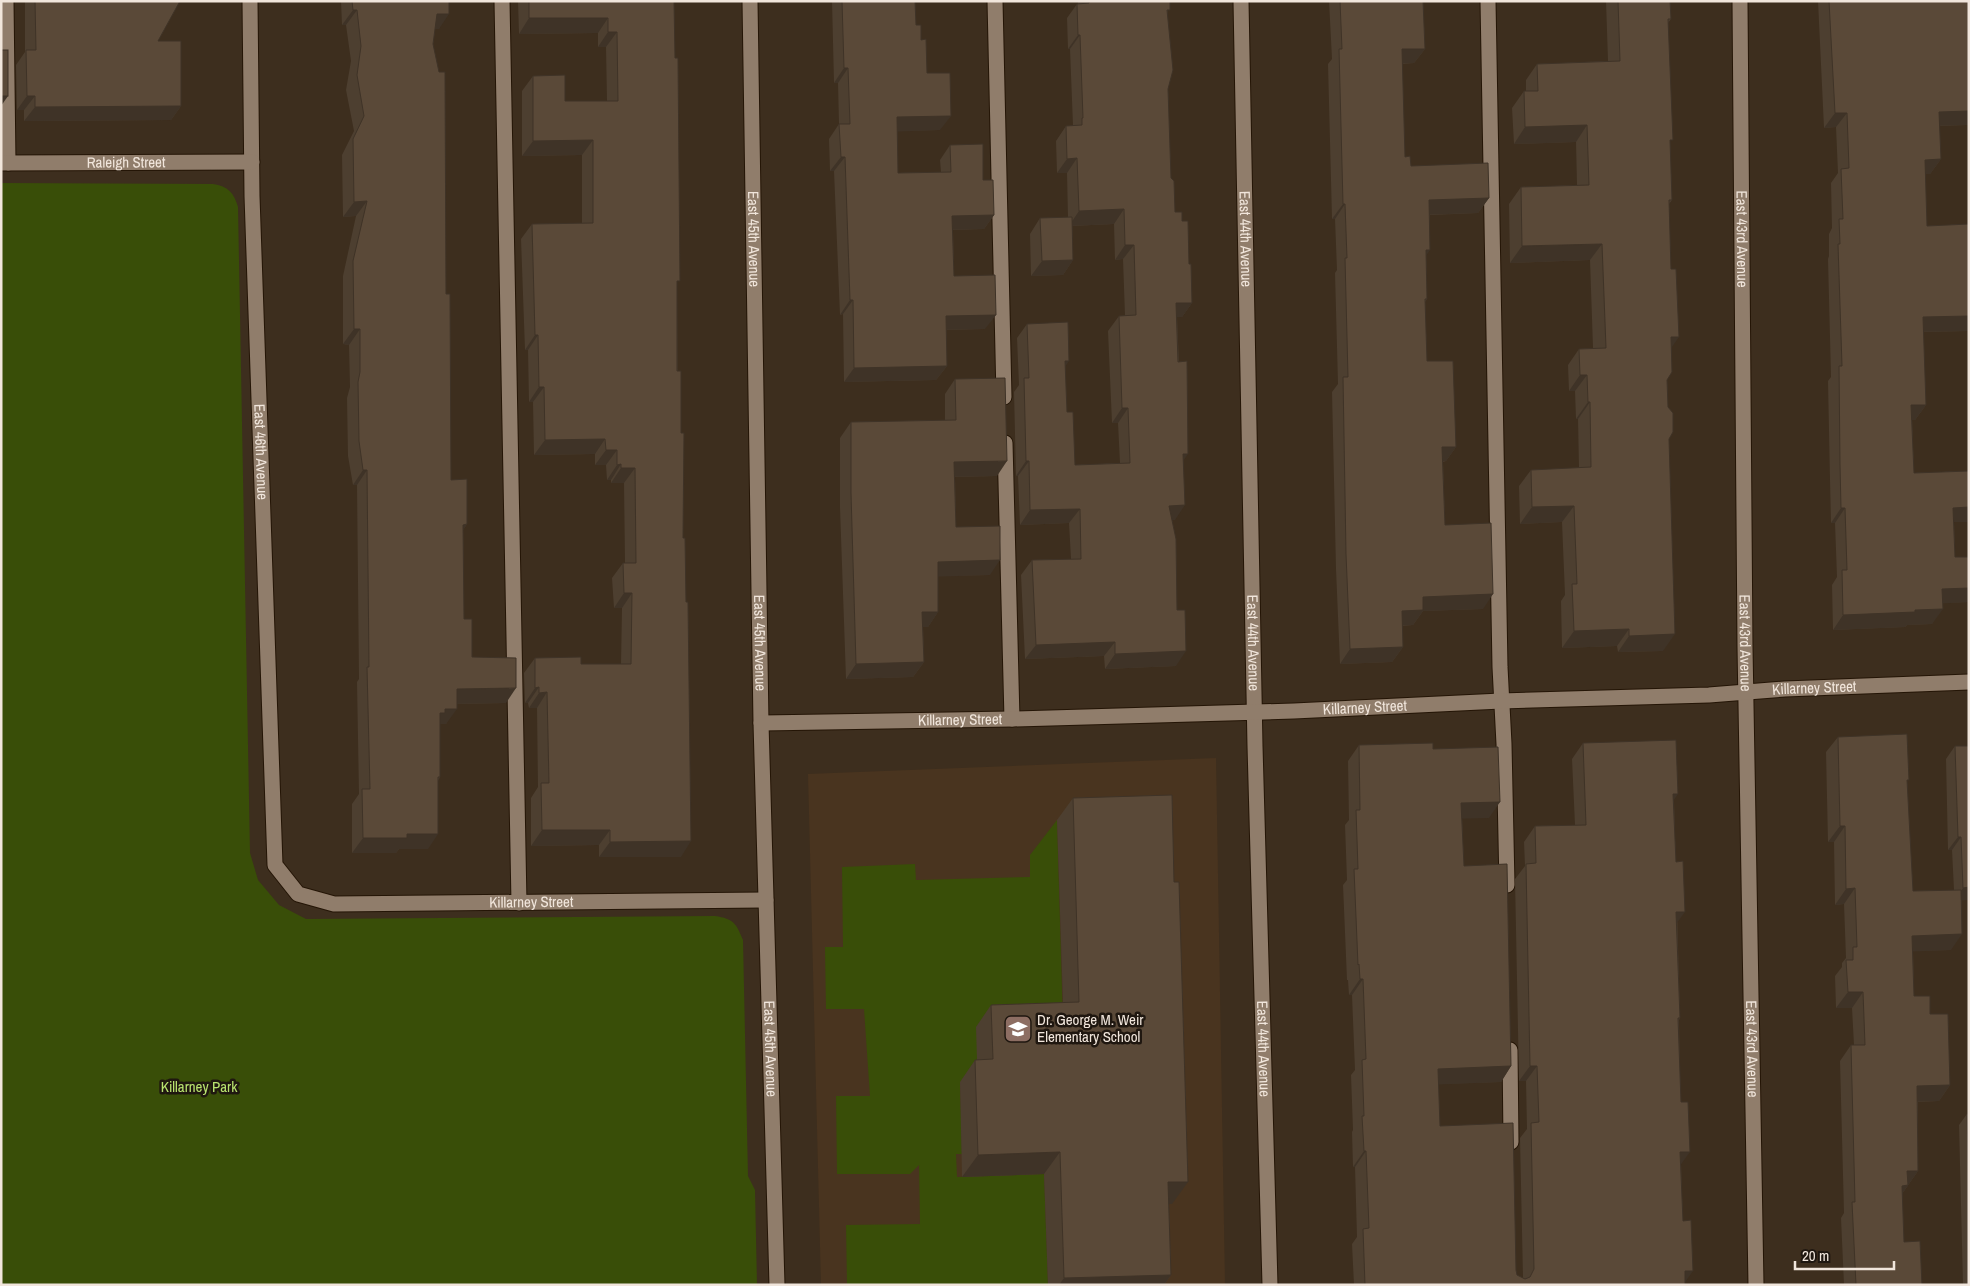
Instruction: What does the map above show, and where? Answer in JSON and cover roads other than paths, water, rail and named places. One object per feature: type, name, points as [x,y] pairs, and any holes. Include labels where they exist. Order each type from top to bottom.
[{"type":"street","points":[[5,163],[6,1]]},
{"type":"street","name":"East 46th Avenue","points":[[250,1],[252,162],[275,865],[298,894]]},
{"type":"street","points":[[502,1],[519,902]]},
{"type":"street","name":"East 45th Avenue","points":[[750,1],[761,723],[777,1285]]},
{"type":"street","points":[[995,1],[1005,411]]},
{"type":"street","name":"East 44th Avenue","points":[[1241,1],[1254,712],[1270,1285]]},
{"type":"street","points":[[1488,1],[1501,701],[1504,744],[1507,901]]},
{"type":"street","name":"East 43rd Avenue","points":[[1740,1],[1746,692],[1756,1285]]},
{"type":"street","name":"Raleigh Street","points":[[5,163],[252,162]]},
{"type":"street","points":[[1005,431],[1012,719]]},
{"type":"street","name":"Killarney Street","points":[[761,723],[1012,719],[1254,712],[1501,701],[1709,695],[1969,682]]},
{"type":"street","name":"Killarney Street","points":[[298,894],[334,904],[766,900]]},
{"type":"street","points":[[1509,1039],[1512,1157]]},
{"type":"place","name":"Dr. George M. Weir Elementary School","points":[[1018,1029]]},
{"type":"park label","name":"Killarney Park","points":[[199,1087]]}]
